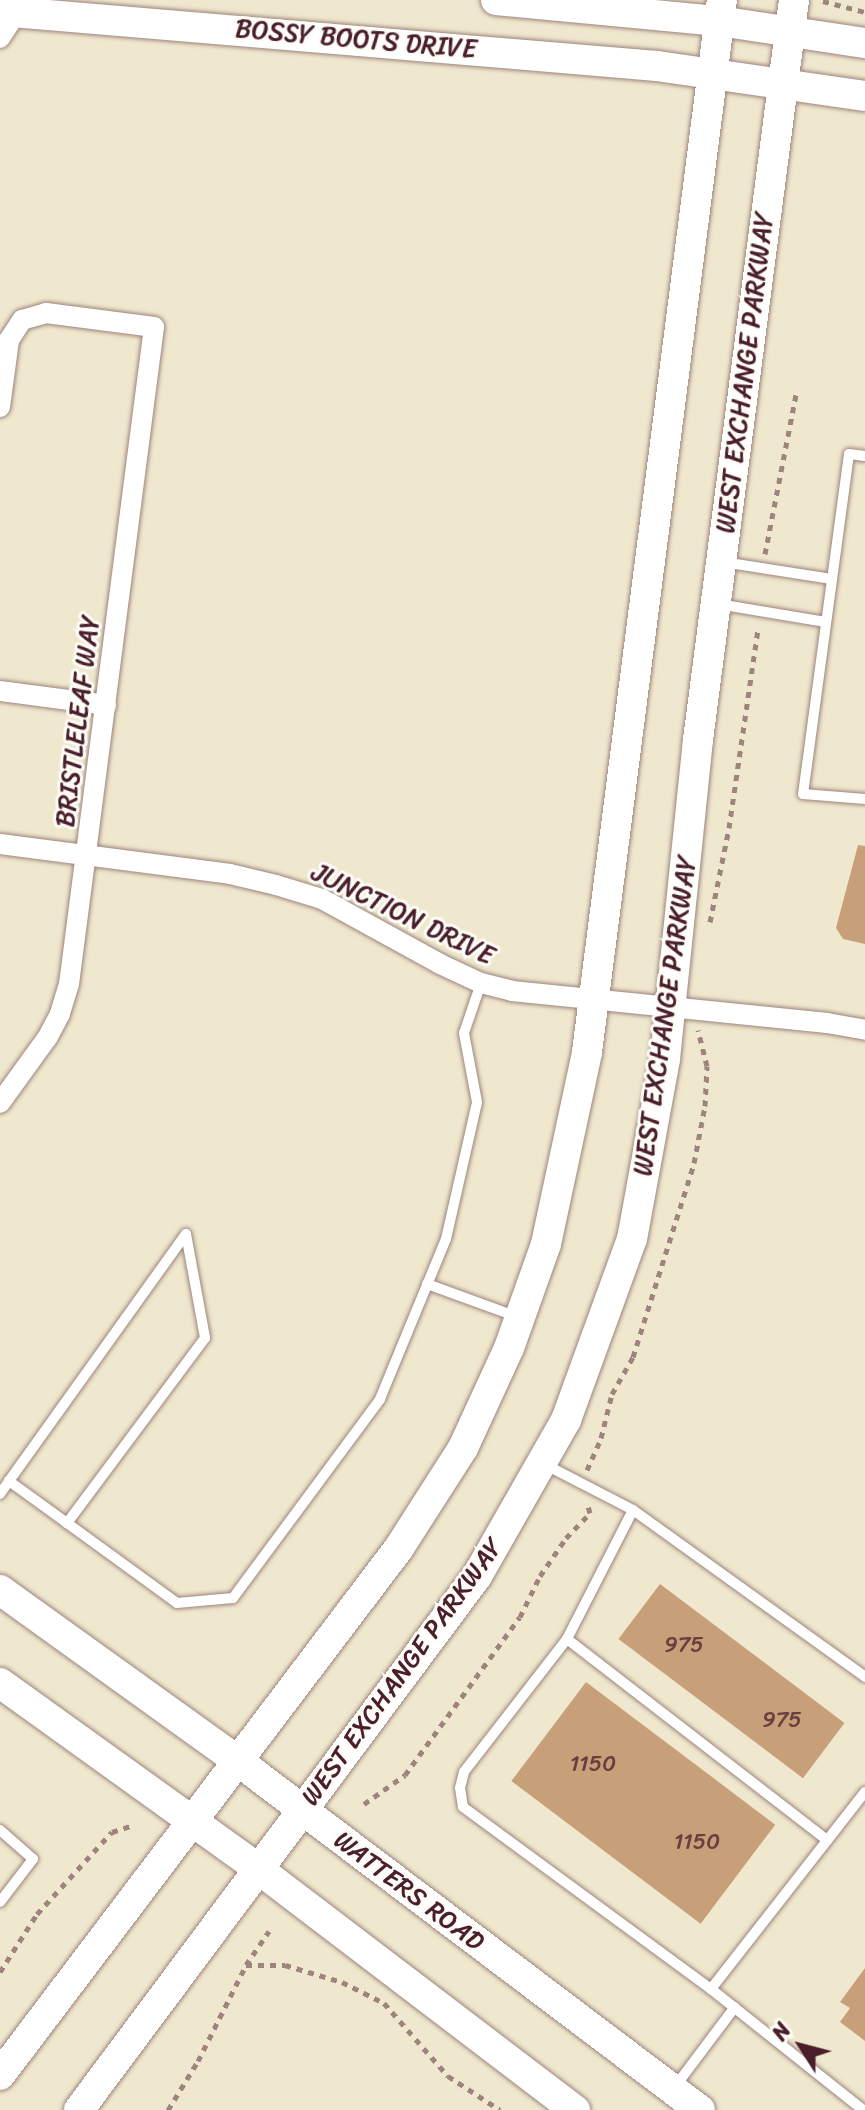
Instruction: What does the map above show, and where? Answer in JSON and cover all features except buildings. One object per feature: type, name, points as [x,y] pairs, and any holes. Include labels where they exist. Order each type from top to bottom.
[{"type":"main road","name":"BOSSY BOOTS DRIVE","points":[[496,0],[721,11],[789,31],[865,43]]},
{"type":"main road","name":"WEST EXCHANGE PARKWAY","points":[[79,2110],[477,1576],[566,1420],[632,1239],[671,1008],[698,740],[794,0]]},
{"type":"main road","name":"BOSSY BOOTS DRIVE","points":[[12,8],[657,66],[865,96]]},
{"type":"main road","points":[[0,2075],[399,1548],[463,1448],[520,1318],[546,1244],[587,1052],[721,11]]},
{"type":"main road","name":"WATTERS ROAD","points":[[0,1590],[238,1761],[700,2110]]},
{"type":"main road","points":[[0,1683],[257,1868],[575,2110]]},
{"type":"street","points":[[0,38],[12,8]]},
{"type":"street","name":"BRISTLELEAF WAY","points":[[0,407],[9,340],[22,320],[46,313],[154,327],[69,984],[60,1014],[0,1103]]},
{"type":"street","points":[[0,691],[106,705]]},
{"type":"street","name":"JUNCTION DRIVE","points":[[0,844],[230,874],[322,899],[481,983],[512,991],[865,1030]]},
{"type":"lane","points":[[865,456],[849,454],[803,794],[865,799]]},
{"type":"lane","points":[[722,561],[832,579]]},
{"type":"lane","points":[[716,604],[826,622]]},
{"type":"lane","points":[[9,1481],[177,1603],[233,1598],[380,1399],[446,1239],[477,1102],[464,1033],[481,983]]},
{"type":"lane","points":[[0,1494],[186,1234],[205,1338],[67,1523]]},
{"type":"lane","points":[[427,1284],[520,1318]]},
{"type":"lane","points":[[543,1463],[633,1510],[865,1677]]},
{"type":"lane","points":[[633,1510],[567,1639],[464,1772],[460,1788],[463,1807],[735,2007],[863,2110]]},
{"type":"lane","points":[[567,1639],[827,1840]]},
{"type":"lane","points":[[711,1989],[865,1792]]},
{"type":"lane","points":[[0,1830],[33,1859],[0,1902]]},
{"type":"lane","points":[[673,2089],[735,2007]]},
{"type":"path","points":[[823,1],[865,12]]},
{"type":"path","points":[[764,568],[796,394]]},
{"type":"path","points":[[709,927],[729,828],[760,611]]},
{"type":"path","points":[[364,1804],[405,1775],[520,1617]]},
{"type":"path","points":[[0,1972],[37,1914],[101,1843],[112,1832],[134,1825]]},
{"type":"path","points":[[168,2110],[198,2061],[246,1965],[269,1931]]},
{"type":"path","points":[[246,1965],[285,1965],[342,1982],[384,2003],[448,2076],[500,2110]]}]
